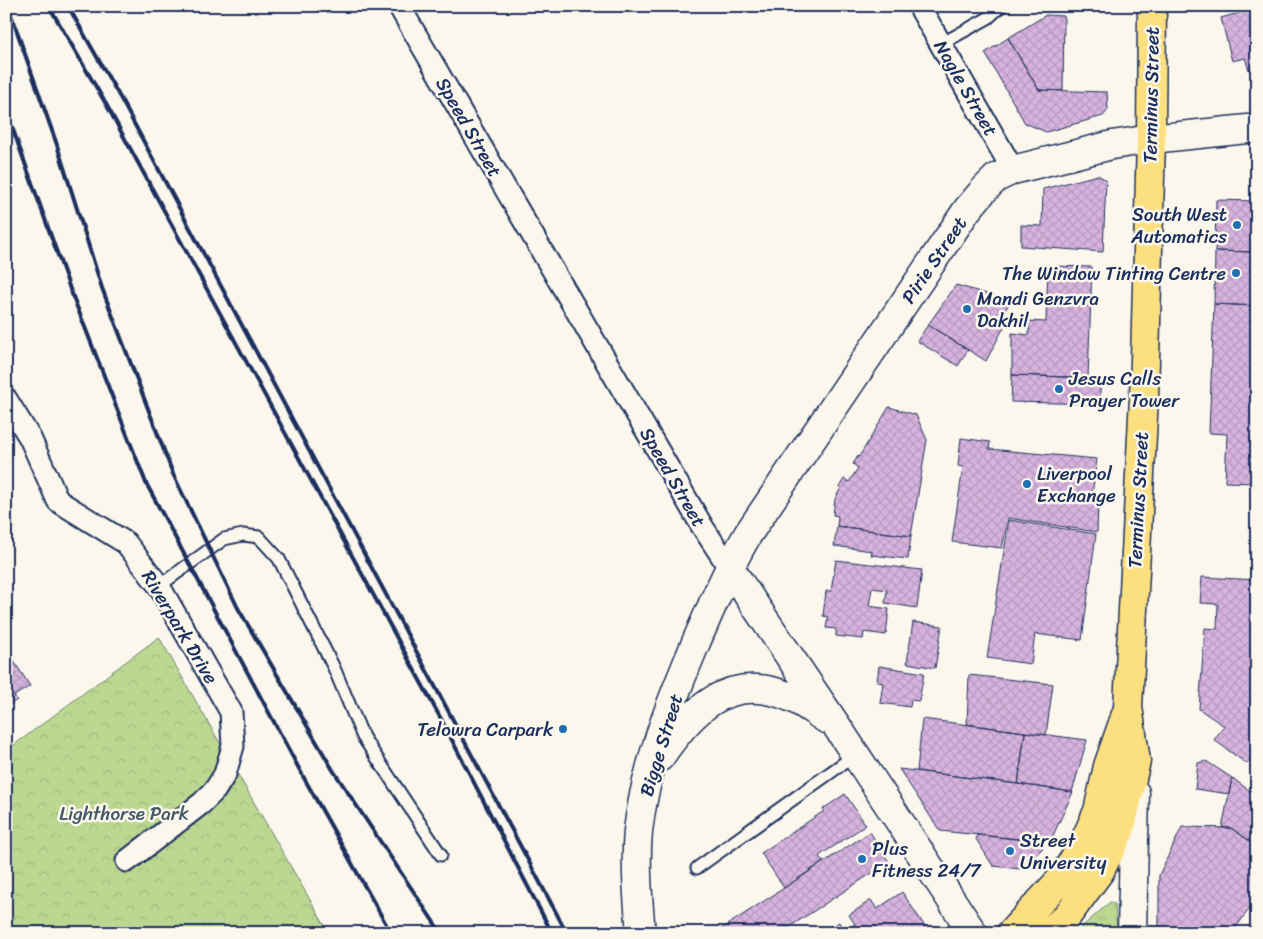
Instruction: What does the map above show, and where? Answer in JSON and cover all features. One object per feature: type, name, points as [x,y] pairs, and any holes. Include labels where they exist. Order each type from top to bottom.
[{"type":"highway","name":"Terminus Street","points":[[1136,761],[1128,707],[1144,397],[1151,139],[1152,6]]},
{"type":"highway","points":[[1011,933],[1062,878],[1082,847],[1098,812],[1108,766],[1128,707]]},
{"type":"highway","points":[[1048,933],[1067,916],[1100,872],[1120,831],[1136,761]]},
{"type":"street","name":"Speed Street","points":[[399,6],[697,517],[973,933]]},
{"type":"street","name":"Nagle Street","points":[[918,6],[1014,170]]},
{"type":"street","name":"Pirie Street","points":[[729,567],[751,529],[968,210],[996,178],[1014,170],[1104,147],[1151,139],[1257,128]]},
{"type":"street","name":"Riverpark Drive","points":[[6,398],[30,438],[58,501],[126,544],[159,586],[231,712],[232,746],[225,774],[215,790],[202,803],[127,861]]},
{"type":"street","name":"Bigge Street","points":[[641,933],[637,894],[638,832],[648,775],[678,685],[729,567]]},
{"type":"street","points":[[648,775],[672,739],[695,713],[714,699],[734,690],[752,688],[773,691],[791,697],[836,725]]},
{"type":"street","name":"Terminus Street","points":[[1132,933],[1136,761]]},
{"type":"lane","points":[[941,44],[988,18],[1001,6]]},
{"type":"lane","points":[[159,586],[224,539],[243,535],[259,537],[279,559],[334,668],[363,737],[441,855]]},
{"type":"lane","points":[[697,868],[855,755]]},
{"type":"green space","name":"Lighthorse Park","points":[[159,637],[329,933],[6,933],[6,751]]},
{"type":"green space","points":[[1110,902],[1115,904],[1117,933],[1075,933]]},
{"type":"building","points":[[1257,8],[1257,68],[1249,70],[1245,58],[1232,61],[1221,18]]},
{"type":"building","points":[[1046,15],[1064,16],[1063,91],[1039,90],[1008,38]]},
{"type":"building","points":[[1008,38],[1039,90],[1107,92],[1108,110],[1103,116],[1046,132],[1025,123],[985,53]]},
{"type":"building","points":[[1098,175],[1106,180],[1103,252],[1021,246],[1021,225],[1042,226],[1043,189]]},
{"type":"building","points":[[1216,200],[1257,201],[1257,252],[1215,251]]},
{"type":"building","points":[[1215,251],[1257,252],[1257,306],[1214,304]]},
{"type":"building","points":[[1048,266],[1092,267],[1088,378],[1012,375],[1012,333],[1029,335],[1029,321],[1046,322]]},
{"type":"building","points":[[956,285],[1011,301],[997,322],[1004,327],[986,361],[928,325]]},
{"type":"building","points":[[1214,304],[1257,306],[1257,483],[1225,482],[1227,434],[1209,433]]},
{"type":"building","points":[[928,325],[968,350],[958,366],[917,341]]},
{"type":"building","points":[[1012,375],[1100,378],[1100,404],[1011,402]]},
{"type":"building","points":[[889,407],[916,415],[927,440],[911,536],[837,526],[838,516],[833,515],[835,499],[841,488],[839,487],[844,479],[849,482],[858,468],[853,464]]},
{"type":"building","name":"Liverpool Exchange","points":[[961,438],[990,442],[989,449],[1097,459],[1091,501],[1098,503],[1097,532],[1008,518],[1002,548],[952,542],[963,467],[958,466]]},
{"type":"building","name":"Liverpool Exchange","points":[[1009,520],[1096,534],[1082,640],[1035,634],[1031,664],[987,658]]},
{"type":"building","points":[[837,526],[911,536],[908,559],[871,555],[872,551],[834,546]]},
{"type":"building","points":[[836,560],[922,570],[917,608],[885,603],[887,590],[872,588],[869,606],[889,609],[886,635],[864,632],[863,639],[836,636],[836,629],[826,628],[828,617],[823,616],[826,591],[831,591]]},
{"type":"building","points":[[1202,577],[1257,580],[1257,750],[1247,764],[1214,740],[1224,726],[1199,709],[1205,628],[1217,629],[1218,604],[1200,603]]},
{"type":"building","points":[[913,622],[942,626],[935,668],[907,663]]},
{"type":"building","points":[[6,649],[30,686],[14,696],[17,700],[6,707]]},
{"type":"building","points":[[879,666],[924,673],[919,701],[911,700],[910,707],[880,703],[883,683],[877,682]]},
{"type":"building","points":[[969,675],[1053,684],[1046,735],[967,724]]},
{"type":"building","points":[[922,719],[1025,732],[1018,784],[917,771]]},
{"type":"building","points":[[1025,732],[1087,740],[1072,792],[1018,784]]},
{"type":"building","points":[[1206,761],[1232,778],[1229,794],[1195,789],[1198,763]]},
{"type":"building","points":[[899,769],[1073,792],[1050,842],[940,831]]},
{"type":"building","points":[[1232,778],[1257,796],[1257,846],[1231,828],[1222,828]]},
{"type":"building","points":[[845,794],[866,825],[819,856],[823,862],[784,888],[761,853],[824,811],[823,809]]},
{"type":"building","points":[[1182,827],[1231,828],[1257,846],[1257,898],[1232,933],[1159,933],[1159,875]]},
{"type":"building","points":[[870,832],[889,862],[780,933],[715,933]]},
{"type":"building","points":[[977,835],[1044,842],[1043,848],[1020,869],[993,866],[976,839]]},
{"type":"building","points":[[902,892],[926,928],[918,933],[823,933],[839,922],[844,931],[855,924],[849,915],[871,900],[877,909]]},
{"type":"railway","points":[[8,6],[56,142],[102,288],[173,474],[238,608],[333,770],[441,933]]},
{"type":"railway","points":[[49,6],[106,104],[441,719],[552,933]]},
{"type":"railway","points":[[68,6],[122,101],[567,933]]},
{"type":"railway","points":[[6,110],[70,289],[146,483],[304,778],[391,933]]},
{"type":"place","name":"South West Automatics","points":[[1237,225]]},
{"type":"place","name":"The Window Tinting Centre","points":[[1236,273]]},
{"type":"place","name":"Mandi Genzvra Dakhil","points":[[967,309]]},
{"type":"place","name":"Jesus Calls Prayer Tower","points":[[1059,389]]},
{"type":"place","name":"Liverpool Exchange","points":[[1027,484]]},
{"type":"place","name":"Telowra Carpark","points":[[563,729]]},
{"type":"place","name":"Street University","points":[[1010,851]]},
{"type":"place","name":"Plus Fitness 24/7","points":[[862,859]]}]
